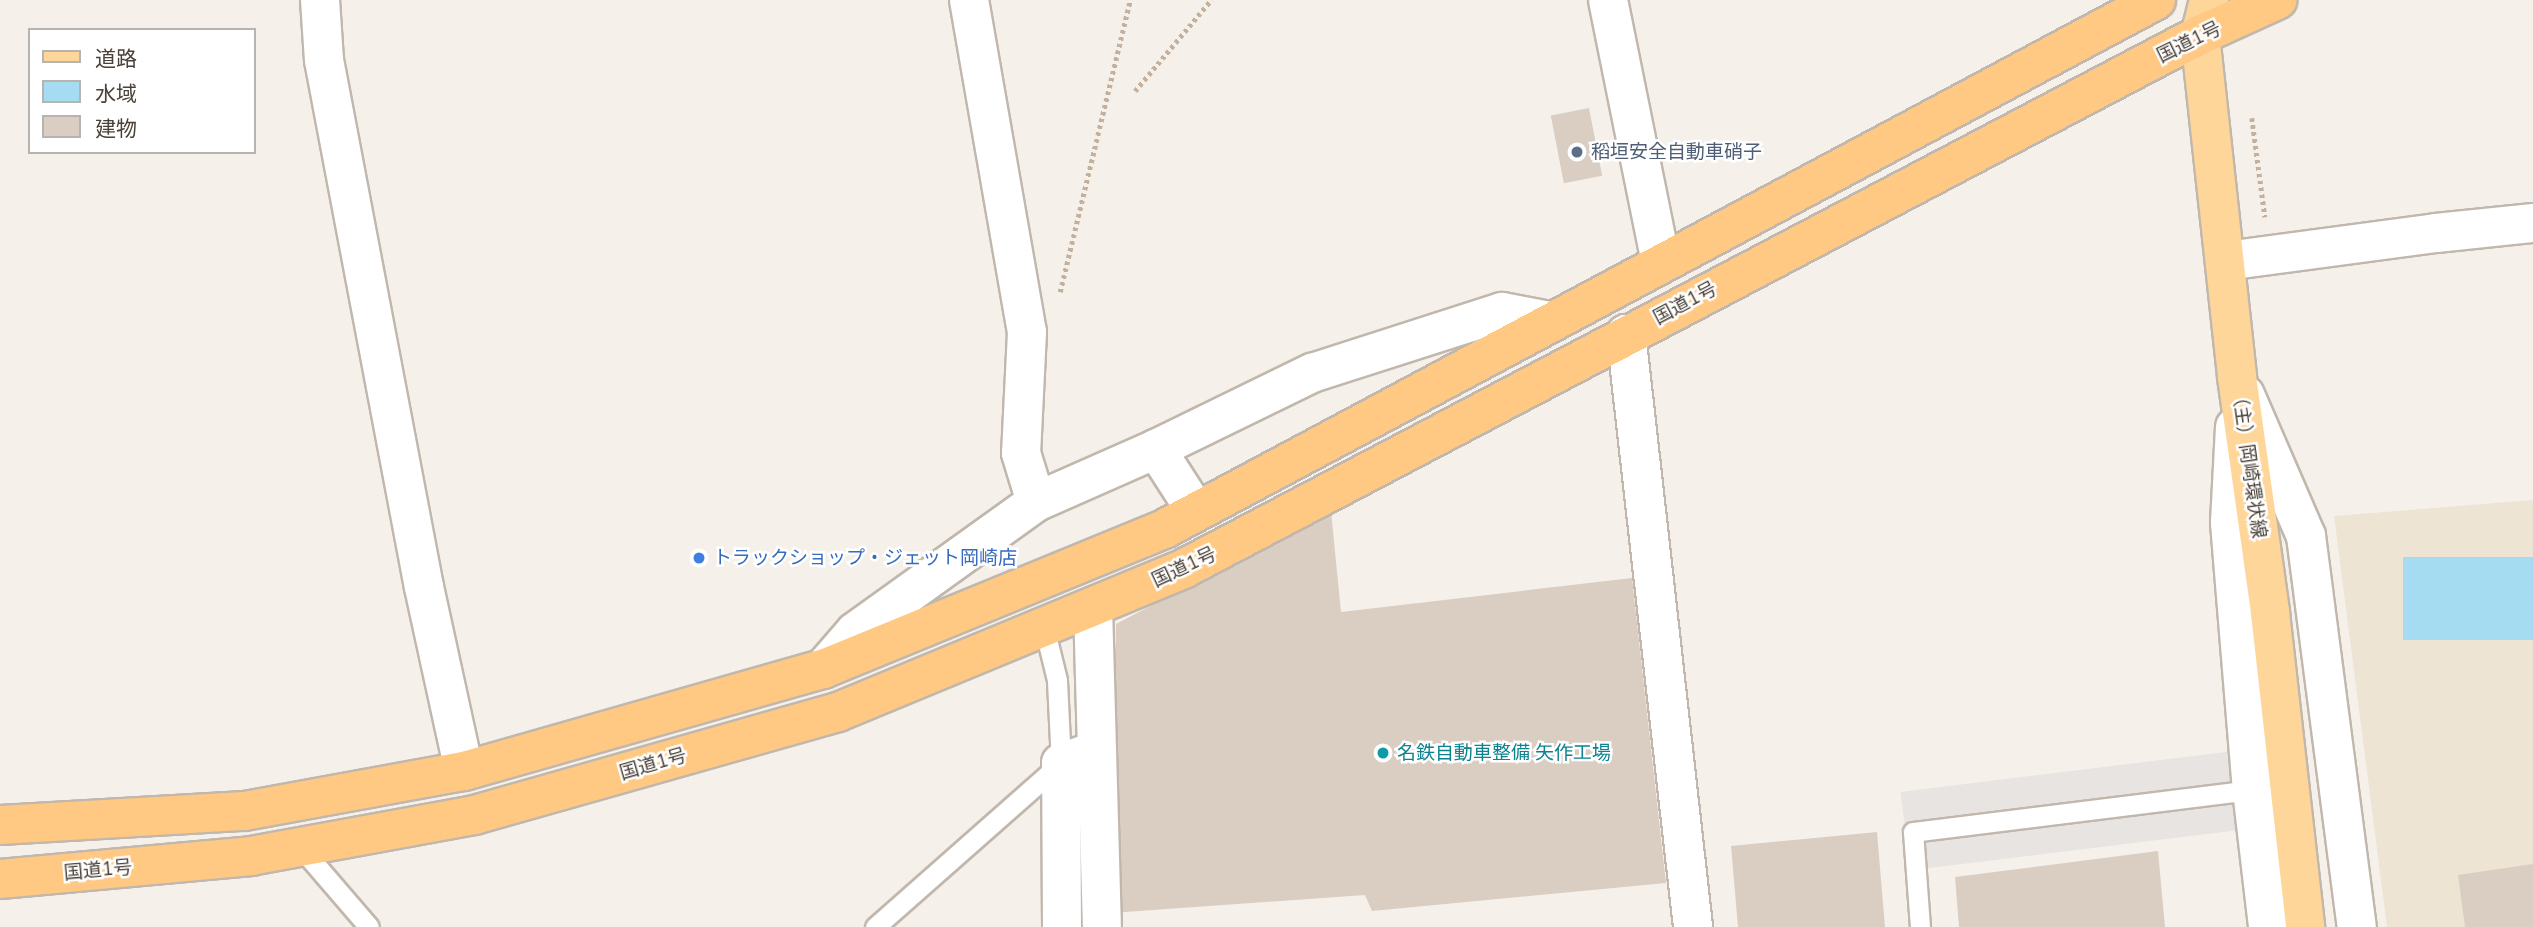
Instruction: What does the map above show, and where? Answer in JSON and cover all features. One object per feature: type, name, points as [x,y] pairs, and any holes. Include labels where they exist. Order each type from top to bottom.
[{"type":"highway","points":[[0,825],[245,811],[464,771],[823,669],[1166,528],[1549,321],[2156,0]]},
{"type":"highway","name":"国道1号","points":[[0,879],[301,848],[474,815],[838,712],[1185,568],[1626,334],[2204,18],[2277,0]]},
{"type":"main road","name":"（主）岡崎環状線","points":[[2204,18],[2237,377],[2270,613],[2305,927]]},
{"type":"street","points":[[320,0],[324,60],[424,587],[464,771]]},
{"type":"street","points":[[969,0],[1027,332],[1021,453],[1036,502]]},
{"type":"street","points":[[1608,0],[1661,263]]},
{"type":"street","points":[[2226,261],[2435,233],[2533,223]]},
{"type":"street","points":[[823,669],[855,632],[1036,502],[1156,449],[1312,373],[1502,312],[1549,321]]},
{"type":"street","points":[[1626,334],[1693,927]]},
{"type":"street","points":[[2237,377],[2230,523],[2252,790],[2268,927]]},
{"type":"street","points":[[2237,377],[2306,536],[2357,927]]},
{"type":"street","points":[[1156,449],[1196,511]]},
{"type":"street","points":[[1093,607],[1102,927]]},
{"type":"street","points":[[1062,927],[1061,763],[1097,750]]},
{"type":"lane","points":[[875,927],[1061,763],[1057,680],[1044,627]]},
{"type":"lane","points":[[1920,927],[1913,832],[2252,790]]},
{"type":"lane","points":[[301,848],[369,927]]},
{"type":"path","points":[[1059,298],[1130,0]]},
{"type":"path","points":[[1135,91],[1211,0]]},
{"type":"path","points":[[2252,118],[2266,222]]},
{"type":"shaded area","points":[[2533,500],[2533,927],[2387,927],[2334,516]]},
{"type":"shaded area","points":[[2234,751],[2244,829],[1910,870],[1901,792]]},
{"type":"water","points":[[2403,557],[2533,557],[2533,640],[2403,640]]},
{"type":"building","points":[[1589,108],[1602,176],[1564,183],[1551,115]]},
{"type":"building","name":"名鉄自動車整備 矢作工場","points":[[1331,511],[1341,612],[1632,578],[1666,883],[1372,911],[1365,895],[1111,913],[1116,624]]},
{"type":"building","points":[[1877,832],[1885,927],[1738,927],[1731,846]]},
{"type":"building","points":[[2158,851],[2165,927],[1959,927],[1955,877]]},
{"type":"building","points":[[2533,864],[2533,927],[2465,927],[2458,875]]},
{"type":"place","name":"稻垣安全自動車硝子","points":[[1577,152]]},
{"type":"place","name":"トラックショップ・ジェット岡崎店","points":[[699,558]]},
{"type":"place","name":"名鉄自動車整備 矢作工場","points":[[1383,753]]}]
